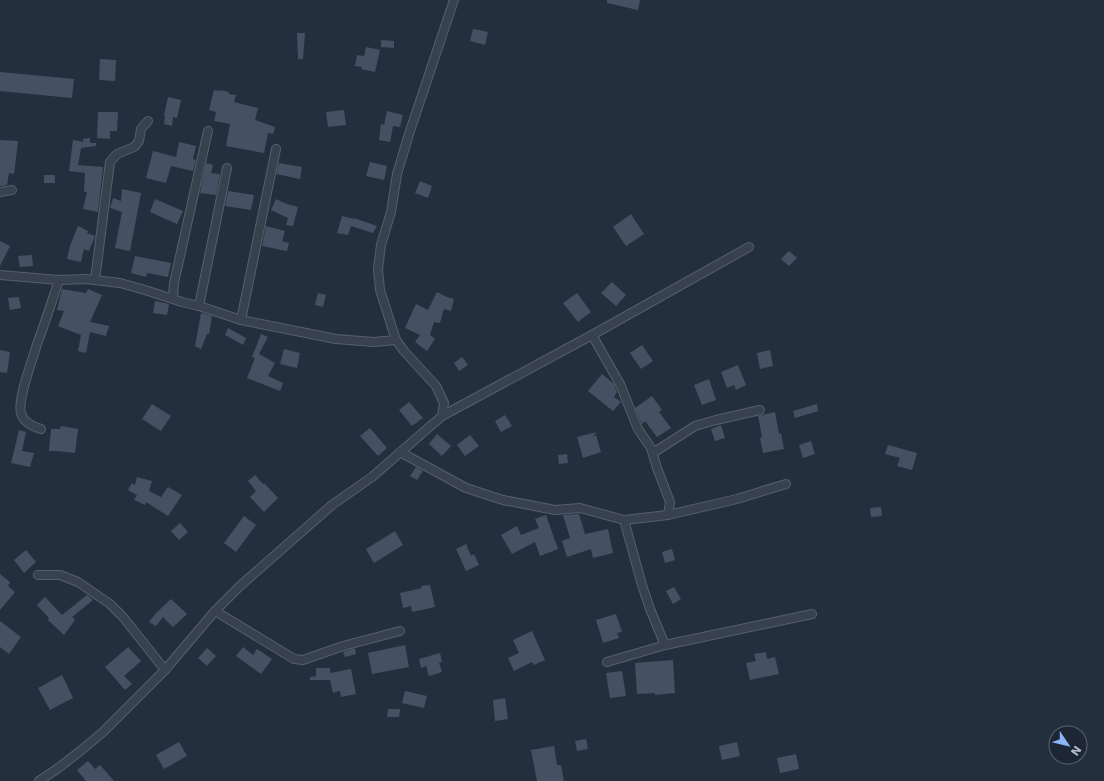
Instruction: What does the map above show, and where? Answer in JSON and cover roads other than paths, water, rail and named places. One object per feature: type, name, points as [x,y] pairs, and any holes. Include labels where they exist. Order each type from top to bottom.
[{"type":"street","points":[[442,416],[444,403],[436,386],[404,352],[396,340],[380,290],[378,269],[381,245],[391,212],[397,174],[454,0]]},
{"type":"street","points":[[96,280],[110,162],[116,154],[134,147],[139,142],[141,129],[148,121]]},
{"type":"street","points":[[172,298],[174,283],[208,131]]},
{"type":"street","points":[[241,320],[276,149]]},
{"type":"street","points":[[200,306],[227,168]]},
{"type":"street","points":[[0,192],[12,190]]},
{"type":"street","points":[[39,781],[57,769],[103,732],[164,670],[215,611],[241,585],[326,511],[372,476],[442,416],[592,335],[749,247]]},
{"type":"street","points":[[0,275],[59,280],[86,279],[120,283],[200,306],[241,320],[336,339],[374,342],[396,340]]},
{"type":"street","points":[[41,429],[28,424],[24,419],[20,412],[21,403],[26,379],[59,280]]},
{"type":"street","points":[[592,335],[620,384],[638,429],[651,448],[670,502],[668,514]]},
{"type":"street","points":[[653,453],[695,426],[760,410]]},
{"type":"street","points":[[400,452],[466,488],[503,500],[555,510],[580,508],[624,520],[668,514],[737,499],[786,484]]},
{"type":"street","points":[[624,520],[642,585],[665,645]]},
{"type":"street","points":[[38,575],[60,575],[78,582],[110,604],[164,670]]},
{"type":"street","points":[[215,611],[294,659],[302,660],[343,646],[400,631]]},
{"type":"street","points":[[607,662],[665,645],[812,614]]}]
